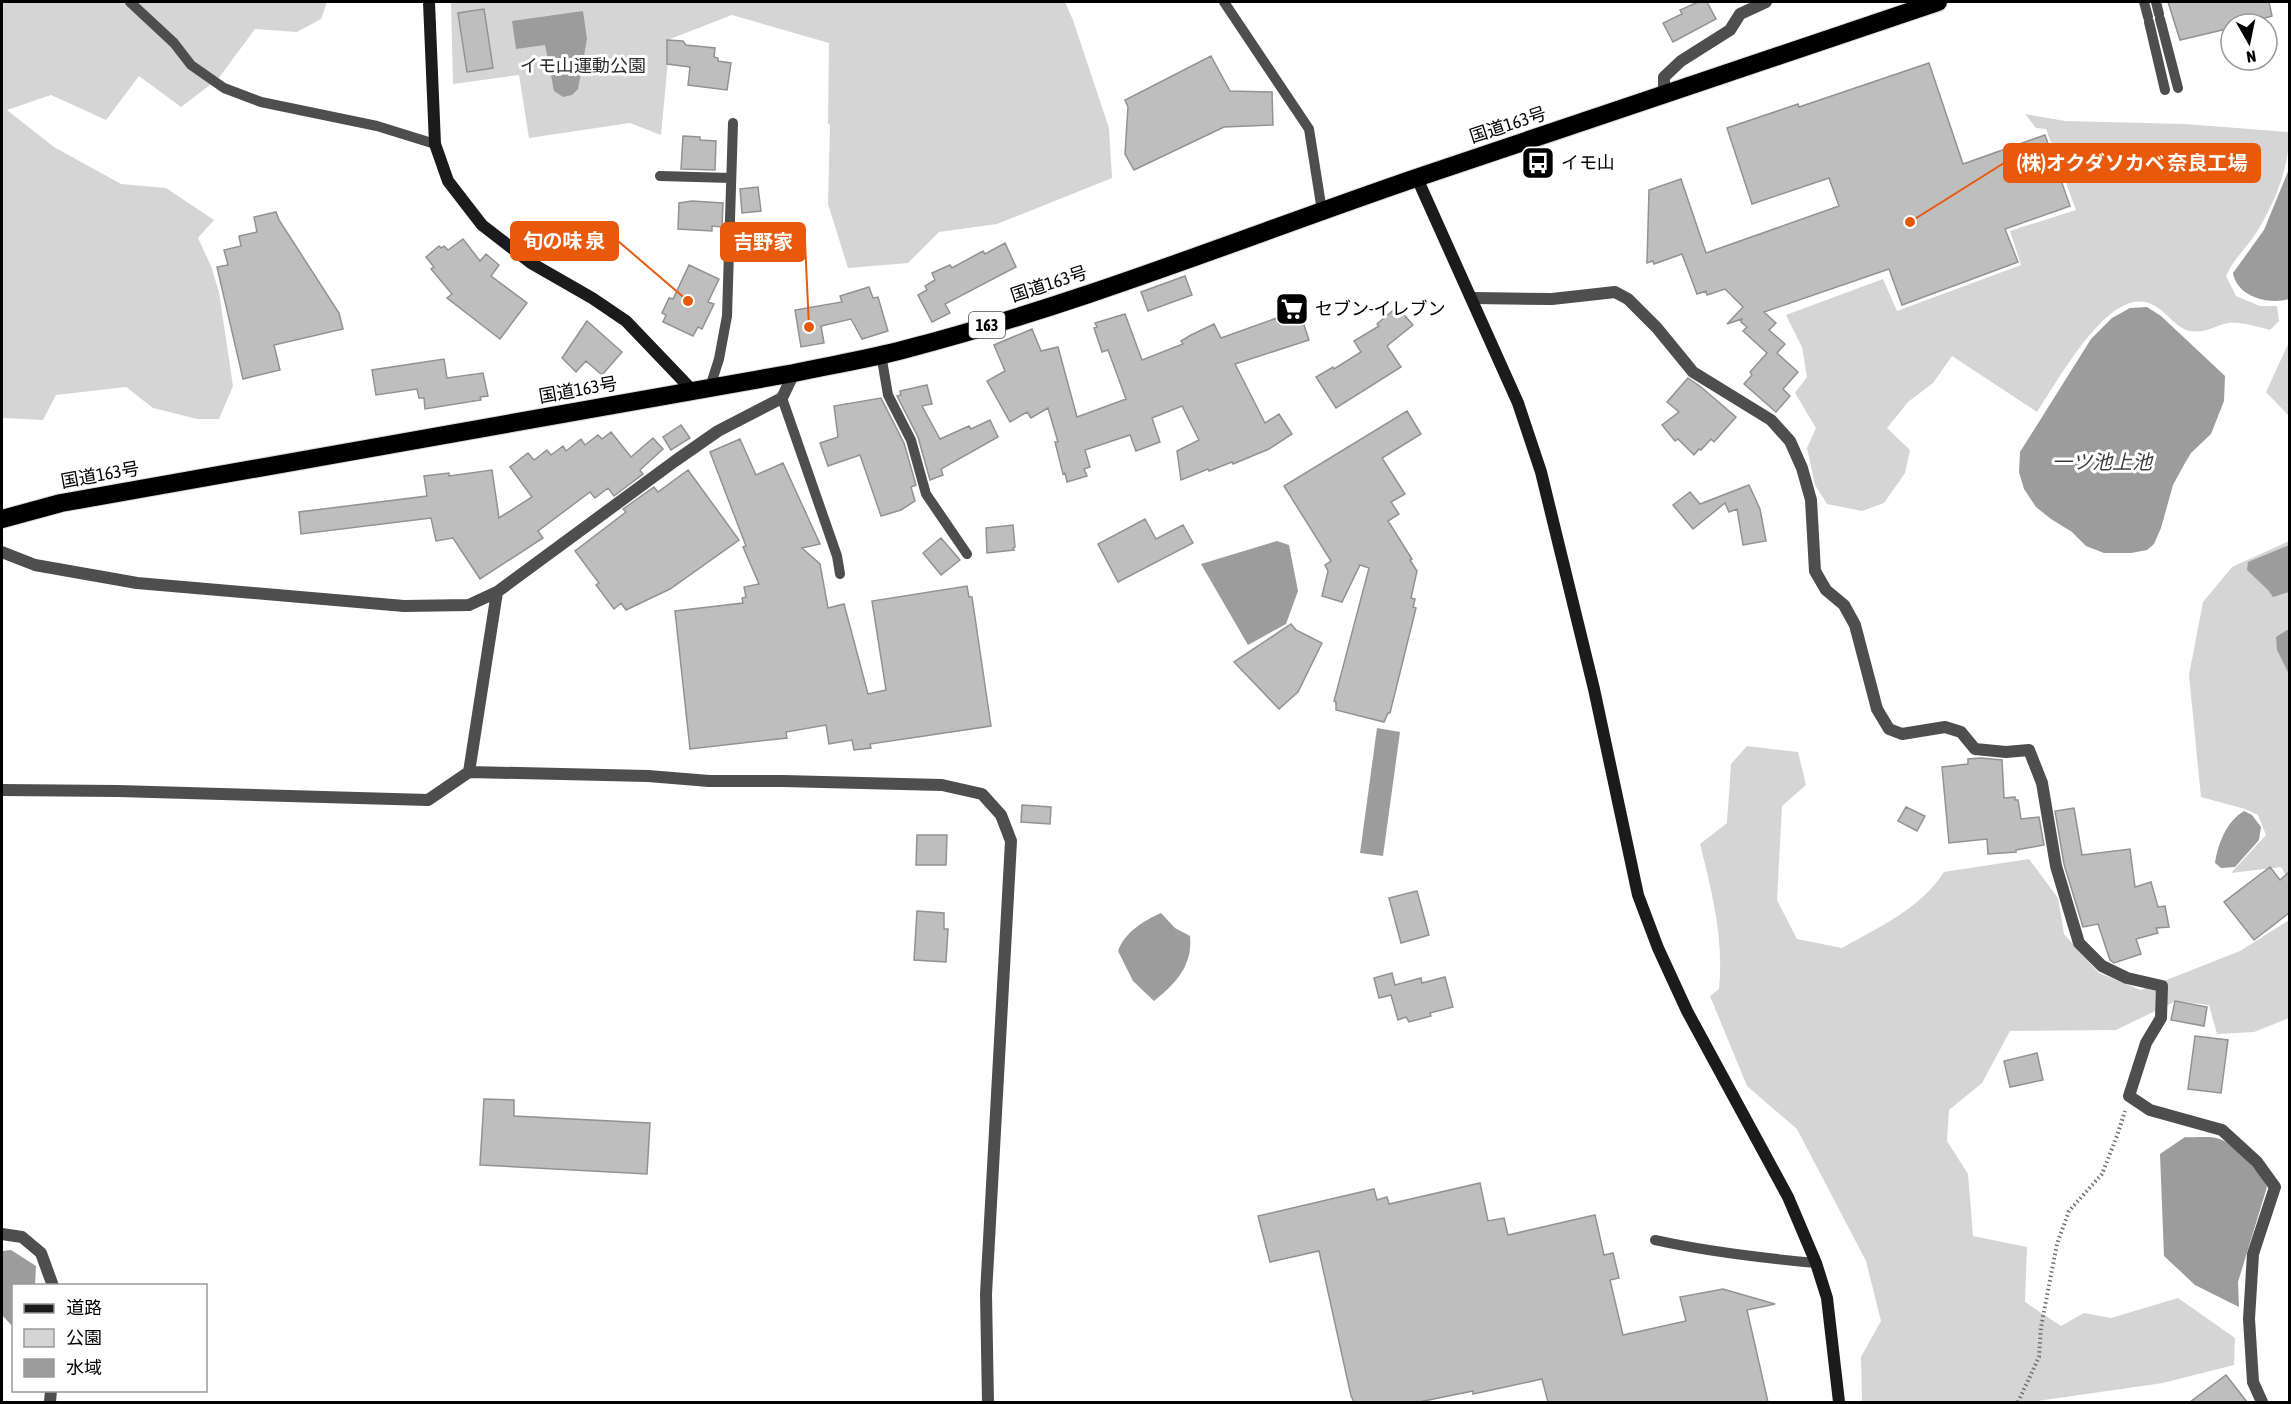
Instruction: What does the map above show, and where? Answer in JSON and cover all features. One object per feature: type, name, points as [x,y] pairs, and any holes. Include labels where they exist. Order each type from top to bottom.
[{"type":"highway","name":"国道163号","points":[[2,519],[61,503],[794,373],[881,354],[1008,319],[1938,2]]},
{"type":"street","points":[[429,2],[435,144],[448,181],[483,225],[531,263],[592,298],[626,321],[701,389]]},
{"type":"street","points":[[1664,96],[1664,77],[1681,61],[1730,30],[1740,14],[1766,2]]},
{"type":"street","points":[[1417,178],[1473,298],[1518,403],[1541,472],[1594,689],[1638,896],[1658,948],[1687,1011],[1788,1197],[1816,1263],[1827,1298],[1839,1402]]},
{"type":"street","points":[[1473,298],[1552,299],[1615,292],[1628,299],[1657,328],[1693,372],[1771,420],[1790,441],[1802,468],[1810,500],[1815,571],[1826,590],[1844,605],[1855,626],[1877,708],[1889,729],[1902,734],[1945,727],[1961,732],[1975,749],[2006,752],[2029,750],[2042,783],[2056,866],[2079,943],[2102,966],[2127,978],[2162,987],[2161,1018],[2146,1043],[2129,1096],[2150,1110],[2222,1130],[2257,1162],[2275,1186],[2253,1254],[2249,1319],[2253,1382],[2262,1402]]},
{"type":"street","points":[[2,552],[35,565],[137,583],[404,606],[469,605],[497,592],[718,431],[782,398],[794,373]]},
{"type":"street","points":[[469,772],[497,592]]},
{"type":"street","points":[[2,790],[429,800],[469,772],[648,776],[709,781],[942,785],[982,794],[1001,815],[1011,841],[986,1294],[988,1402]]},
{"type":"street","points":[[2,1233],[22,1237],[41,1253],[52,1284]]},
{"type":"lane","points":[[130,2],[174,43],[191,65],[224,88],[261,102],[377,126],[435,144]]},
{"type":"lane","points":[[1224,2],[1309,129],[1322,211]]},
{"type":"lane","points":[[2144,2],[2154,18],[2178,88]]},
{"type":"lane","points":[[2156,2],[2154,18],[2165,90]]},
{"type":"lane","points":[[701,389],[719,359],[727,316],[733,123]]},
{"type":"lane","points":[[660,176],[731,178]]},
{"type":"lane","points":[[881,354],[888,395],[911,440],[926,494],[967,554]]},
{"type":"lane","points":[[782,398],[837,556],[840,574]]},
{"type":"lane","points":[[1655,1240],[1713,1252],[1816,1263]]},
{"type":"path","points":[[2018,1402],[2039,1357],[2041,1327],[2057,1244],[2069,1211],[2102,1174],[2129,1096]]},
{"type":"green space","points":[[2,2],[327,2],[321,19],[297,32],[255,29],[218,79],[181,107],[139,76],[106,120],[51,95],[7,110],[54,147],[121,184],[166,188],[214,220],[198,238],[211,266],[219,292],[233,386],[219,419],[197,419],[153,408],[126,387],[56,395],[43,420],[2,418]]},
{"type":"green space","name":"イモ山運動公園","points":[[451,2],[1065,2],[1109,128],[1112,178],[997,224],[939,232],[908,263],[848,268],[828,204],[829,43],[732,15],[670,39],[661,135],[630,123],[529,138],[519,75],[453,84]]},
{"type":"green space","points":[[2025,114],[2065,121],[2185,124],[2289,132],[2287,157],[2276,195],[2258,230],[2226,276],[2236,296],[2260,306],[2277,306],[2279,321],[2270,330],[2229,323],[2206,330],[2190,331],[2179,326],[2152,304],[2129,303],[2114,312],[2083,343],[2037,412],[1952,356],[1933,383],[1908,402],[1887,428],[1910,450],[1905,473],[1884,503],[1862,511],[1827,504],[1815,485],[1807,448],[1816,428],[1795,393],[1807,377],[1802,347],[1786,315],[1883,279],[1897,311],[2021,265],[2010,231],[2076,210],[2046,129],[2036,128]]},
{"type":"green space","points":[[2289,342],[2289,416],[2266,392]]},
{"type":"green space","points":[[2289,541],[2289,881],[2281,867],[2231,873],[2266,835],[2258,815],[2245,809],[2201,797],[2189,675],[2203,602],[2232,567]]},
{"type":"green space","points":[[1747,746],[1798,752],[1806,785],[1782,806],[1777,900],[1797,939],[1842,948],[1911,907],[1923,897],[1944,872],[2029,859],[2058,898],[2064,934],[2099,973],[2141,990],[2240,951],[2289,920],[2289,1018],[2254,1032],[2217,1034],[2209,1005],[2176,1001],[2116,1030],[2010,1031],[1982,1083],[1949,1110],[1947,1141],[1968,1174],[1973,1236],[2027,1247],[2025,1302],[2061,1326],[2084,1313],[2111,1318],[2178,1298],[2235,1338],[2234,1365],[2163,1383],[2030,1402],[1862,1402],[1861,1357],[1881,1321],[1866,1261],[1797,1129],[1747,1086],[1710,996],[1719,989],[1720,952],[1713,898],[1700,844],[1727,823],[1731,764]]},
{"type":"water","points":[[583,11],[587,39],[578,89],[572,95],[563,97],[554,91],[545,45],[516,49],[512,21]]},
{"type":"water","points":[[2289,169],[2289,299],[2264,300],[2241,288],[2233,273],[2264,230]]},
{"type":"water","name":"一ツ池上池","points":[[2147,307],[2161,316],[2225,376],[2224,401],[2211,434],[2191,453],[2173,485],[2154,544],[2147,550],[2131,553],[2104,553],[2086,546],[2072,532],[2036,507],[2024,489],[2019,472],[2020,452],[2091,339],[2112,318],[2130,308]]},
{"type":"water","points":[[1277,541],[1289,545],[1298,591],[1286,624],[1248,645],[1201,564]]},
{"type":"water","points":[[2289,545],[2289,592],[2273,597],[2247,570],[2248,562]]},
{"type":"water","points":[[2289,629],[2289,674],[2277,650],[2276,637]]},
{"type":"water","points":[[1377,728],[1400,732],[1383,856],[1360,853]]},
{"type":"water","points":[[2244,811],[2252,815],[2261,827],[2259,840],[2235,867],[2221,868],[2215,863],[2218,848],[2232,821]]},
{"type":"water","points":[[1161,913],[1175,928],[1190,936],[1190,947],[1189,956],[1181,973],[1154,1001],[1133,981],[1118,951],[1125,938],[1135,928]]},
{"type":"water","points":[[2185,1137],[2218,1138],[2228,1143],[2248,1160],[2267,1187],[2238,1282],[2239,1307],[2195,1285],[2164,1256],[2160,1154]]},
{"type":"water","points":[[11,1250],[36,1266],[35,1284],[12,1284],[12,1326],[2,1315],[2,1251]]},
{"type":"building","points":[[1698,2],[1707,2],[1716,19],[1673,42],[1663,23],[1682,14],[1680,10]]},
{"type":"building","points":[[2168,2],[2269,2],[2271,12],[2219,12],[2219,31],[2180,40]]},
{"type":"building","points":[[484,9],[493,68],[467,72],[458,13]]},
{"type":"building","points":[[667,40],[683,41],[686,45],[715,48],[714,57],[718,58],[718,61],[731,63],[727,90],[688,85],[690,67],[667,64]]},
{"type":"building","points":[[1211,56],[1230,91],[1272,92],[1273,125],[1224,127],[1134,170],[1125,154],[1128,107],[1125,100]]},
{"type":"building","points":[[1929,63],[1963,164],[2045,135],[2070,206],[2005,229],[2018,262],[1902,305],[1889,269],[1764,312],[1776,323],[1769,330],[1785,344],[1777,353],[1798,372],[1783,389],[1790,396],[1776,412],[1744,384],[1752,375],[1750,372],[1767,353],[1743,331],[1747,327],[1741,322],[1742,319],[1727,324],[1743,307],[1725,289],[1707,295],[1706,291],[1697,294],[1682,254],[1654,264],[1653,261],[1647,263],[1649,190],[1681,179],[1706,253],[1839,206],[1829,178],[1752,204],[1727,128],[1798,104],[1799,107]]},
{"type":"building","points":[[683,136],[716,141],[715,170],[681,169]]},
{"type":"building","points":[[758,187],[761,211],[742,213],[740,189]]},
{"type":"building","points":[[692,201],[723,203],[722,227],[712,226],[712,231],[678,229],[679,203]]},
{"type":"building","points":[[276,212],[339,313],[343,329],[274,345],[280,370],[243,379],[217,267],[228,265],[224,250],[241,246],[239,236],[257,232],[254,217]]},
{"type":"building","points":[[463,239],[480,261],[486,254],[499,265],[491,276],[527,303],[500,339],[447,298],[452,294],[431,269],[434,267],[426,257],[439,246],[441,248],[444,246],[448,250]]},
{"type":"building","points":[[1005,243],[1016,267],[945,304],[950,313],[932,322],[918,295],[927,290],[925,286],[935,280],[932,273],[950,265],[952,268],[983,251],[985,254]]},
{"type":"building","points":[[689,265],[719,279],[708,302],[714,304],[702,329],[698,327],[693,336],[663,322],[666,315],[662,313],[669,298],[673,299]]},
{"type":"building","points":[[1185,276],[1192,295],[1148,311],[1141,292]]},
{"type":"building","points":[[869,287],[873,298],[878,297],[888,331],[862,339],[851,319],[821,326],[824,343],[801,347],[795,310],[842,302],[840,296]]},
{"type":"building","points":[[1397,307],[1413,325],[1387,346],[1401,367],[1336,408],[1316,377],[1361,352],[1354,341],[1379,326],[1377,324]]},
{"type":"building","points":[[1299,310],[1309,340],[1235,364],[1265,423],[1279,414],[1292,434],[1269,449],[1233,464],[1232,462],[1209,471],[1208,469],[1181,480],[1177,451],[1199,440],[1182,406],[1152,418],[1160,442],[1136,451],[1130,435],[1085,450],[1090,467],[1084,469],[1087,476],[1067,482],[1065,473],[1063,474],[1055,442],[1058,442],[1048,408],[1031,418],[1027,412],[1010,422],[987,381],[1005,371],[994,345],[1032,329],[1041,351],[1058,347],[1077,417],[1126,399],[1108,350],[1102,352],[1094,328],[1097,327],[1095,323],[1125,314],[1142,360],[1183,344],[1181,341],[1214,324],[1221,338]]},
{"type":"building","points":[[587,321],[622,352],[602,375],[586,361],[576,372],[562,358]]},
{"type":"building","points":[[444,359],[447,378],[483,373],[488,396],[480,397],[481,400],[425,409],[424,398],[419,398],[417,389],[376,395],[372,370]]},
{"type":"building","points":[[1688,378],[1736,417],[1714,442],[1711,439],[1694,455],[1678,439],[1675,441],[1662,425],[1679,412],[1667,402]]},
{"type":"building","points":[[927,385],[932,404],[922,406],[940,439],[969,426],[971,429],[990,420],[998,437],[941,469],[943,475],[930,480],[918,437],[897,396],[901,395],[900,391]]},
{"type":"building","points":[[881,398],[904,443],[916,485],[911,487],[915,501],[901,510],[881,516],[860,455],[828,466],[820,443],[838,437],[834,406]]},
{"type":"building","points":[[1407,411],[1421,434],[1382,458],[1405,494],[1391,502],[1399,514],[1388,521],[1417,571],[1411,598],[1415,599],[1413,607],[1416,608],[1390,713],[1384,722],[1336,710],[1334,701],[1369,568],[1360,565],[1342,602],[1322,596],[1328,571],[1325,565],[1331,561],[1284,486]]},
{"type":"building","points":[[681,425],[690,438],[671,450],[663,437]]},
{"type":"building","points":[[611,432],[631,457],[653,438],[663,449],[640,470],[643,474],[614,496],[608,488],[595,498],[590,492],[538,531],[543,538],[480,579],[453,538],[436,541],[431,518],[301,534],[299,512],[427,496],[424,476],[449,473],[449,476],[492,470],[499,518],[532,497],[510,467],[528,453],[534,460],[547,450],[551,455],[563,446],[566,451],[581,439],[585,445],[598,435],[602,439]]},
{"type":"building","points":[[740,439],[756,475],[783,463],[820,544],[802,548],[820,564],[828,608],[844,604],[868,694],[886,690],[872,601],[967,586],[969,597],[972,597],[991,726],[870,744],[871,748],[854,750],[852,740],[829,744],[826,725],[786,732],[787,738],[690,749],[675,611],[743,603],[742,598],[746,597],[744,587],[759,584],[743,547],[746,546],[710,452]]},
{"type":"building","points":[[688,470],[739,540],[670,589],[626,610],[621,603],[614,609],[596,585],[599,583],[575,551],[626,512],[623,509],[654,487],[658,492]]},
{"type":"building","points":[[1749,485],[1760,509],[1766,541],[1743,545],[1737,509],[1729,512],[1725,503],[1693,529],[1673,505],[1690,492],[1700,504]]},
{"type":"building","points":[[1145,519],[1156,539],[1183,525],[1193,543],[1118,582],[1098,544]]},
{"type":"building","points":[[1013,525],[1014,550],[987,553],[986,528]]},
{"type":"building","points":[[941,538],[960,560],[941,575],[923,553]]},
{"type":"building","points":[[1291,624],[1296,630],[1322,643],[1298,692],[1279,709],[1234,662]]},
{"type":"building","points":[[1968,759],[2002,760],[2004,798],[2015,797],[2015,800],[2018,800],[2021,819],[2039,817],[2044,845],[2016,850],[2016,852],[1988,854],[1987,839],[1949,843],[1942,767],[1968,764]]},
{"type":"building","points":[[1022,805],[1051,807],[1050,824],[1021,822]]},
{"type":"building","points":[[1906,807],[1925,816],[1917,831],[1898,821]]},
{"type":"building","points":[[2074,808],[2082,855],[2130,849],[2135,887],[2151,882],[2158,907],[2165,906],[2169,927],[2156,928],[2158,933],[2136,939],[2141,954],[2114,963],[2110,960],[2098,924],[2083,927],[2064,864],[2055,811]]},
{"type":"building","points":[[917,835],[947,835],[946,865],[916,865]]},
{"type":"building","points":[[2270,867],[2280,880],[2289,872],[2289,913],[2254,940],[2224,902]]},
{"type":"building","points":[[1417,891],[1429,935],[1401,943],[1389,898]]},
{"type":"building","points":[[917,911],[944,913],[944,929],[948,929],[946,962],[914,960]]},
{"type":"building","points":[[1392,973],[1395,985],[1421,978],[1422,983],[1445,977],[1453,1007],[1409,1022],[1406,1017],[1398,1020],[1391,995],[1379,998],[1374,978]]},
{"type":"building","points":[[2175,1001],[2207,1007],[2204,1026],[2171,1020]]},
{"type":"building","points":[[2195,1036],[2228,1040],[2221,1093],[2188,1089]]},
{"type":"building","points":[[2037,1053],[2043,1080],[2010,1087],[2004,1061]]},
{"type":"building","points":[[484,1099],[514,1100],[514,1116],[650,1123],[647,1174],[480,1165]]},
{"type":"building","points":[[1480,1183],[1488,1221],[1504,1218],[1508,1235],[1595,1215],[1604,1255],[1613,1253],[1619,1278],[1610,1280],[1623,1335],[1686,1321],[1680,1297],[1723,1289],[1775,1304],[1747,1310],[1768,1402],[1548,1402],[1542,1379],[1473,1394],[1473,1391],[1419,1402],[1354,1402],[1319,1251],[1270,1262],[1258,1216],[1374,1189],[1377,1200],[1387,1197],[1389,1204]]},
{"type":"building","points":[[2226,1375],[2247,1402],[2190,1402]]},
{"type":"place","name":"イモ山","points":[[1538,163]]},
{"type":"place","name":"(株)オクダソカベ 奈良工場","points":[[1910,222]]},
{"type":"place","name":"旬の味 泉","points":[[688,301]]},
{"type":"place","name":"セブン-イレブン","points":[[1292,309]]},
{"type":"place","name":"吉野家","points":[[809,327]]}]
